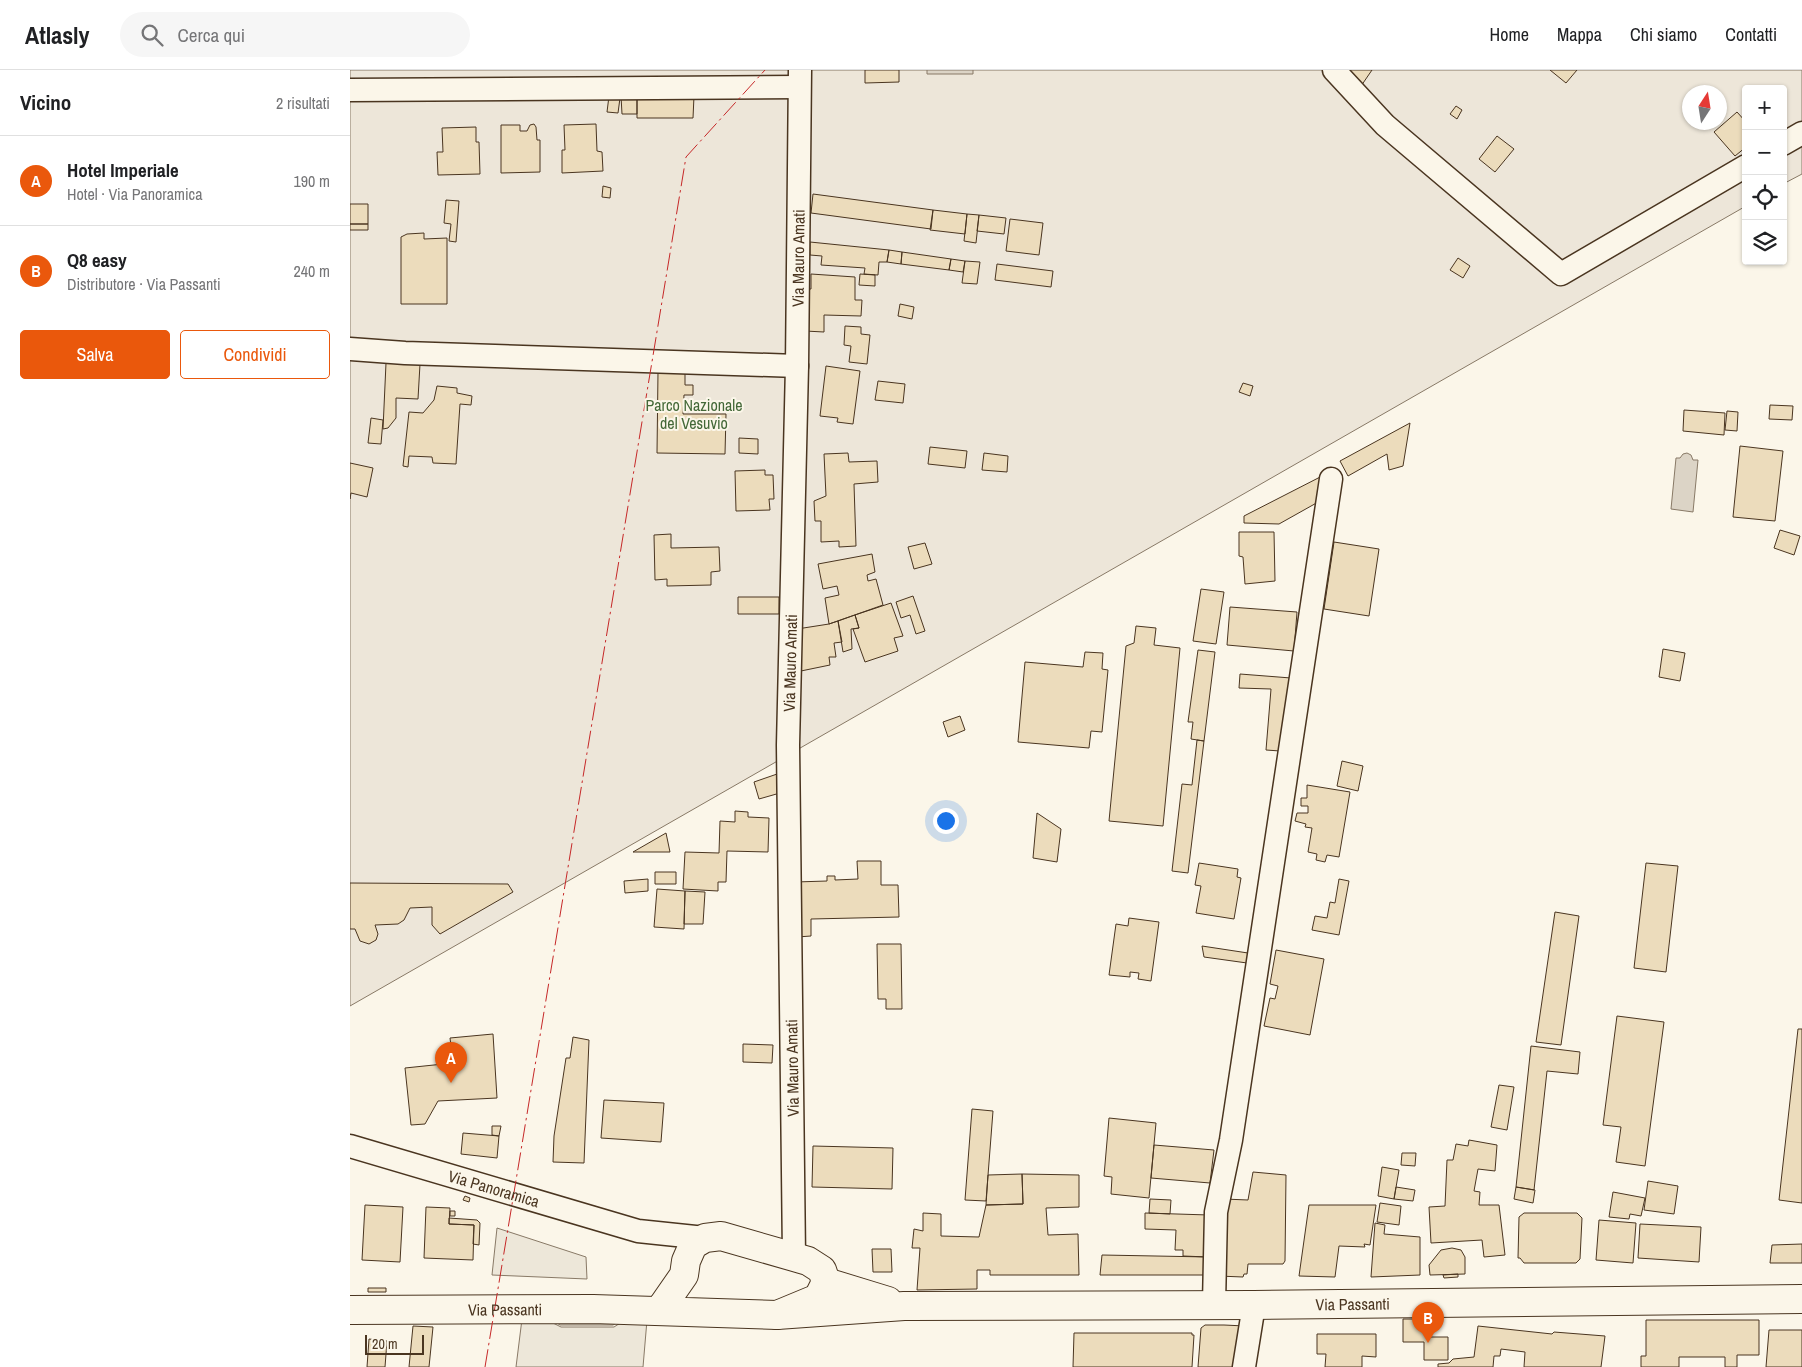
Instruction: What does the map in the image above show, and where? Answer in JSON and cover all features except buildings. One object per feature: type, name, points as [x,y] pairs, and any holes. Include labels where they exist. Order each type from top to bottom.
[{"type":"main road","points":[[659,1311],[685,1268],[693,1246],[705,1238],[722,1236],[808,1261],[822,1270],[826,1282]]},
{"type":"main road","name":"Via Passanti","points":[[685,1268],[698,1296],[739,1314]]},
{"type":"main road","name":"Via Passanti","points":[[777,1315],[818,1298],[826,1282],[904,1306]]},
{"type":"main road","name":"Via Passanti","points":[[350,1310],[593,1309],[777,1315],[904,1306],[1802,1299]]},
{"type":"street","points":[[1334,70],[1385,124],[1560,274],[1742,168]]},
{"type":"street","points":[[350,90],[799,78]]},
{"type":"street","name":"Via Mauro Amati","points":[[794,1257],[788,745],[797,366],[799,78]]},
{"type":"street","points":[[1787,142],[1802,134]]},
{"type":"street","points":[[350,350],[415,354],[797,366]]},
{"type":"street","points":[[1214,1304],[1216,1212],[1231,1140],[1331,479]]},
{"type":"street","name":"Via Panoramica","points":[[350,1146],[638,1231],[705,1238]]},
{"type":"street","name":"Via Panoramica","points":[[638,1231],[685,1268]]},
{"type":"street","points":[[1244,1367],[1254,1304]]},
{"type":"green space","name":"Parco Nazionale del Vesuvio","points":[[350,70],[1802,70],[1802,174],[1787,182],[1787,85],[1742,85],[1742,208],[350,1006]]},
{"type":"shaded area","points":[[927,70],[973,70],[973,74],[927,74]]},
{"type":"shaded area","points":[[1683,454],[1691,455],[1693,460],[1698,460],[1693,512],[1671,509],[1676,458],[1680,458]]},
{"type":"shaded area","points":[[497,1228],[586,1257],[587,1279],[492,1275]]},
{"type":"shaded area","points":[[522,1319],[547,1320],[561,1327],[614,1327],[625,1320],[647,1320],[643,1367],[516,1367]]},
{"type":"shaded area","points":[[551,1319],[622,1320],[613,1325],[560,1325]]},
{"type":"power","points":[[485,1367],[686,157],[765,70]]},
{"type":"place","name":"Hotel Imperiale","points":[[451,1083]]},
{"type":"place","name":"Q8 easy","points":[[1428,1343]]}]
